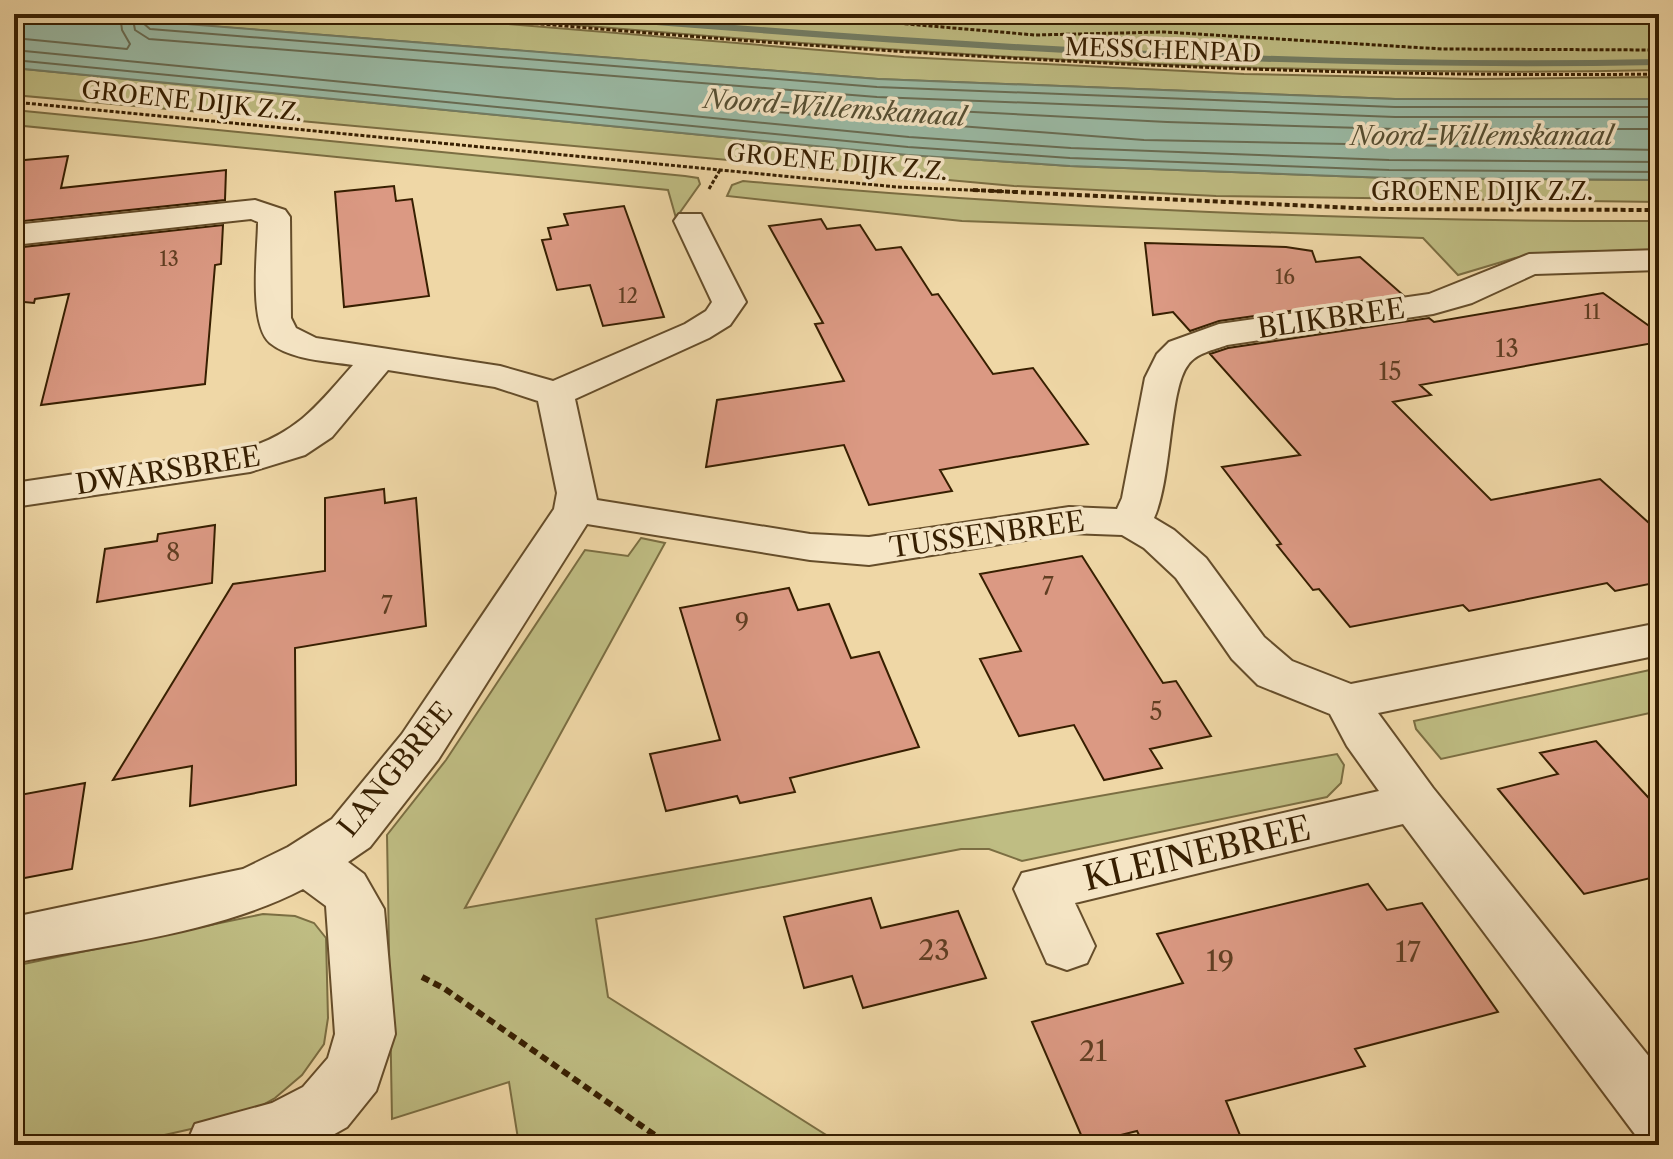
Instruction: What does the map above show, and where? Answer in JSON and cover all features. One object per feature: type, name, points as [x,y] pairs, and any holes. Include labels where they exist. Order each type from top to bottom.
[{"type":"street","points":[[14,235],[255,209],[274,217],[274,318],[282,335],[307,347],[500,377],[555,394],[697,331],[718,318],[729,302],[690,221]]},
{"type":"street","name":"BLIKBREE","points":[[1131,523],[1143,498],[1163,378],[1170,362],[1182,350],[1219,335],[1433,304],[1460,296],[1529,264],[1659,260]]},
{"type":"street","name":"DWARSBREE","points":[[14,495],[250,460],[291,447],[318,429],[379,358]]},
{"type":"street","points":[[555,394],[576,479],[575,509]]},
{"type":"street","name":"TUSSENBREE","points":[[575,509],[810,547],[869,551],[1069,520],[1131,523],[1159,539],[1191,568],[1248,648],[1275,673],[1348,702]]},
{"type":"street","name":"LANGBREE","points":[[14,940],[214,900],[259,886],[307,862],[351,833],[420,747],[575,509]]},
{"type":"street","points":[[1659,639],[1348,702],[1364,733],[1415,802],[1659,1117]]},
{"type":"street","name":"KLEINEBREE","points":[[1067,946],[1041,889],[1415,802]]},
{"type":"street","points":[[218,1145],[282,1130],[325,1107],[354,1072],[365,1034],[356,909],[345,890],[307,862]]},
{"type":"path","points":[[97,14],[148,19]]},
{"type":"path","name":"MESSCHENPAD","points":[[427,14],[808,47],[1069,64],[1346,74],[1659,74]]},
{"type":"path","points":[[791,14],[1035,35],[1164,32],[1442,49],[1659,50]]},
{"type":"path","name":"GROENE DIJK Z.Z.","points":[[14,102],[929,189],[1376,209],[1659,210]]},
{"type":"path","points":[[361,961],[393,962],[445,989],[669,1145]]},
{"type":"shaded area","points":[[145,14],[389,14],[904,57],[1244,74],[1472,79],[1659,77],[1659,99],[1395,99],[878,79],[146,21],[153,15]]},
{"type":"shaded area","points":[[454,14],[1659,14],[1659,70],[1508,72],[1206,66],[755,40]]},
{"type":"shaded area","points":[[14,68],[908,155],[1070,166],[1389,178],[1659,180],[1659,202],[1216,196],[1014,186],[14,95]]},
{"type":"shaded area","points":[[14,110],[685,176],[698,178],[700,184],[676,218],[668,190],[14,125]]},
{"type":"shaded area","points":[[743,181],[972,199],[1201,212],[1430,219],[1659,221],[1659,250],[1554,252],[1515,258],[1458,275],[1423,238],[962,221],[727,196],[732,185]]},
{"type":"shaded area","points":[[641,538],[665,543],[465,908],[1337,754],[1344,765],[1341,783],[1327,797],[1022,861],[989,849],[961,849],[596,919],[608,997],[842,1145],[519,1145],[509,1082],[392,1119],[387,835],[446,760],[585,550],[628,556]]},
{"type":"shaded area","points":[[1659,668],[1659,711],[1441,759],[1416,729],[1414,721]]},
{"type":"shaded area","points":[[263,914],[295,916],[314,923],[326,938],[328,1018],[324,1044],[302,1075],[275,1098],[240,1118],[120,1145],[14,1145],[14,966]]},
{"type":"water","name":"Noord-Willemskanaal","points":[[14,14],[145,14],[154,15],[148,21],[878,79],[1395,99],[1659,99],[1659,180],[1389,178],[1070,166],[908,155],[14,68]]},
{"type":"building","points":[[68,156],[61,188],[226,170],[225,200],[14,222],[14,161]]},
{"type":"building","points":[[394,186],[396,201],[412,199],[429,296],[344,307],[335,192]]},
{"type":"building","points":[[624,206],[664,317],[603,326],[590,285],[557,290],[542,240],[551,239],[548,228],[568,225],[564,214]]},
{"type":"building","points":[[821,219],[827,229],[860,225],[876,250],[901,247],[932,295],[938,294],[993,374],[1033,368],[1088,444],[940,470],[952,491],[869,505],[844,445],[706,467],[717,400],[844,381],[815,324],[823,323],[769,226]]},
{"type":"building","points":[[223,225],[221,264],[215,265],[205,384],[41,405],[69,294],[35,299],[34,303],[14,301],[14,248]]},
{"type":"building","points":[[1145,243],[1286,247],[1312,251],[1316,262],[1360,257],[1403,295],[1219,321],[1190,331],[1173,312],[1153,315]]},
{"type":"building","points":[[1603,293],[1659,333],[1659,342],[1420,385],[1431,395],[1393,402],[1491,500],[1600,479],[1659,532],[1659,582],[1615,591],[1607,583],[1469,611],[1463,605],[1350,627],[1319,589],[1313,590],[1277,545],[1281,544],[1222,467],[1300,455],[1210,354],[1228,348],[1429,318],[1434,322]]},
{"type":"building","points":[[384,489],[385,503],[416,498],[426,626],[295,648],[296,785],[190,806],[192,766],[113,780],[233,584],[325,571],[325,498]]},
{"type":"building","points":[[215,525],[212,583],[97,602],[105,549],[157,541],[158,534]]},
{"type":"building","points":[[1082,556],[1163,683],[1176,681],[1211,736],[1150,749],[1162,768],[1104,780],[1074,725],[1019,736],[980,659],[1021,651],[980,574]]},
{"type":"building","points":[[789,588],[798,610],[829,604],[851,658],[879,652],[919,747],[790,778],[795,792],[740,803],[737,796],[666,811],[650,754],[720,740],[680,608]]},
{"type":"building","points":[[1596,741],[1659,809],[1659,876],[1584,894],[1498,789],[1558,774],[1540,753]]},
{"type":"building","points":[[85,783],[72,869],[14,880],[14,796]]},
{"type":"building","points":[[1368,884],[1387,910],[1422,903],[1498,1012],[1355,1049],[1365,1066],[1226,1101],[1244,1145],[1144,1145],[1137,1131],[1085,1144],[1032,1022],[1183,983],[1157,934]]},
{"type":"building","points":[[871,898],[881,928],[958,911],[986,978],[863,1008],[852,976],[804,988],[784,917]]},
{"type":"waterway","points":[[560,14],[972,46],[1246,60],[1521,65],[1659,62]]}]
